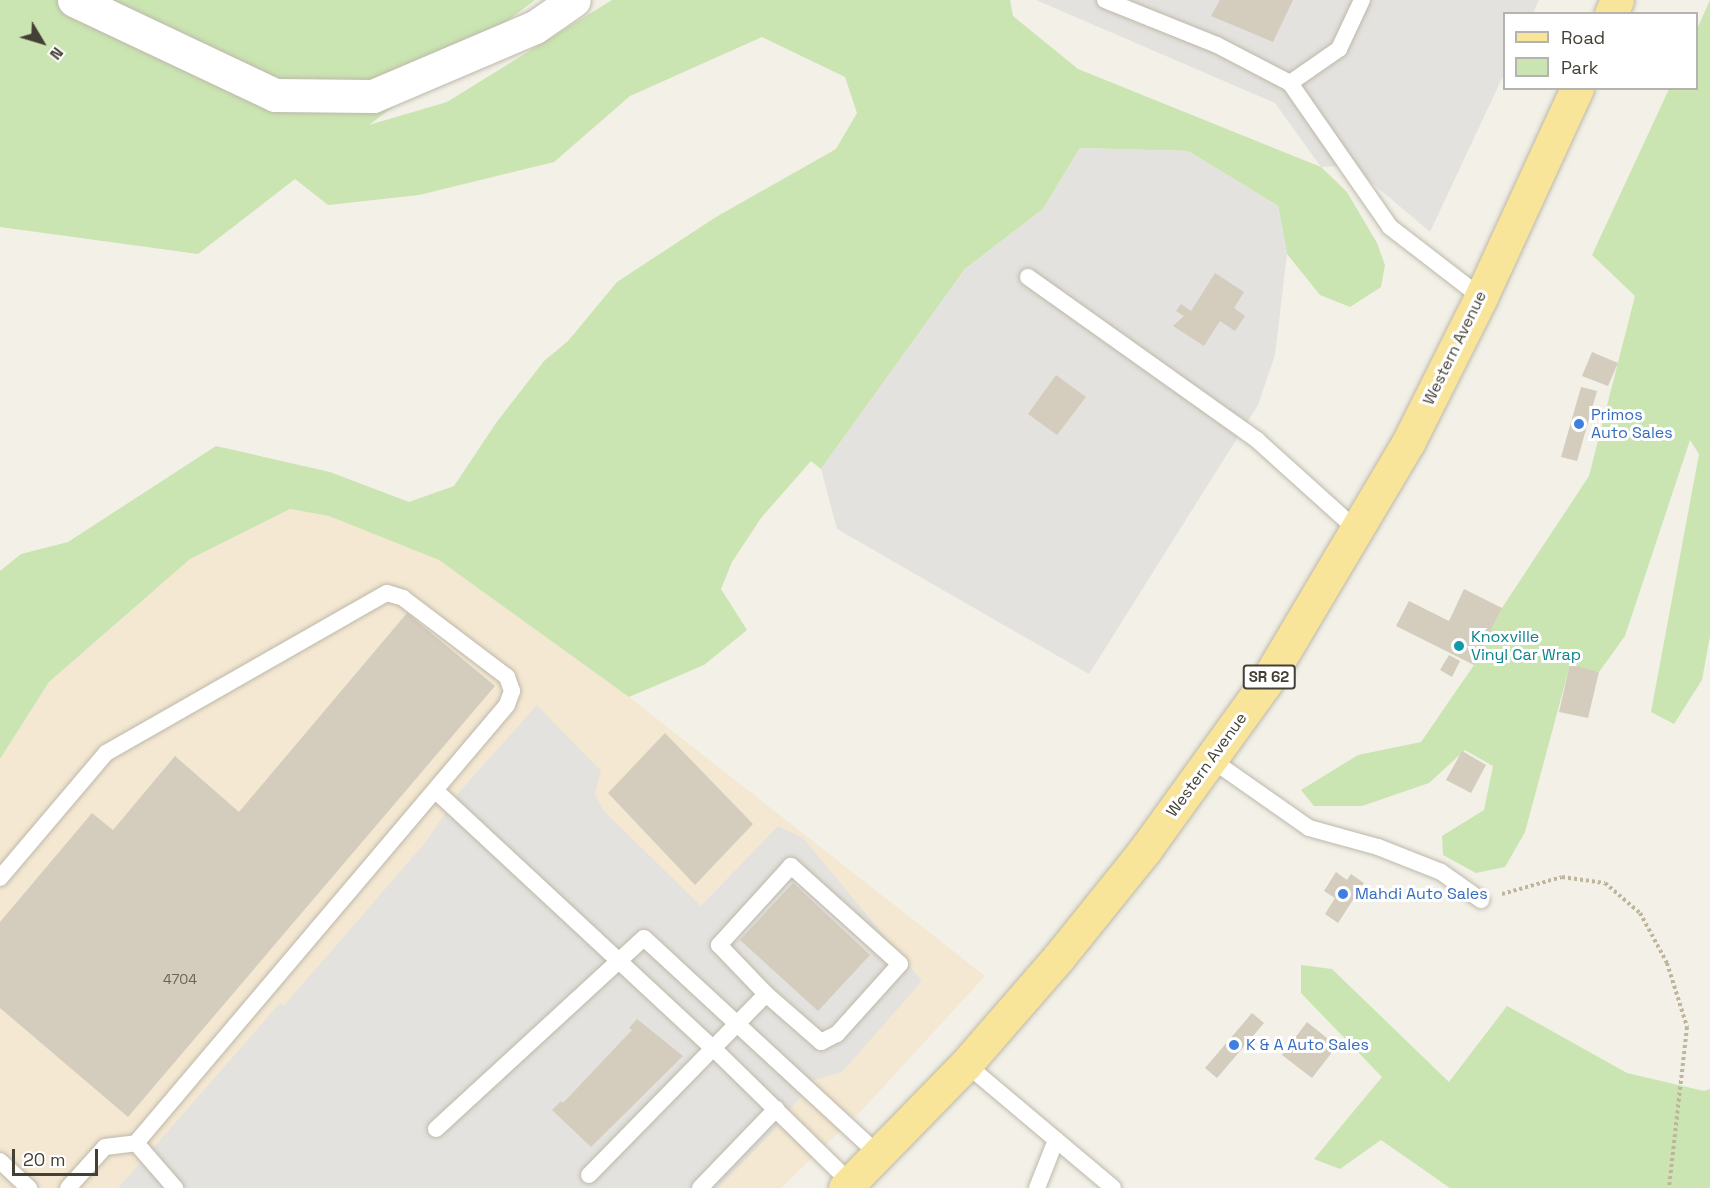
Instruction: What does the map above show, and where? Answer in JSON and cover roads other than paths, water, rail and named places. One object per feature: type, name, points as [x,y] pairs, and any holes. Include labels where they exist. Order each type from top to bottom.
[{"type":"main road","name":"Western Avenue","points":[[848,1186],[966,1064],[1067,949],[1212,760],[1266,682],[1358,531],[1481,297],[1576,90]]},
{"type":"street","points":[[74,0],[275,95],[373,96],[535,27],[574,0]]},
{"type":"lane","points":[[1105,0],[1217,45],[1290,83],[1390,227],[1481,297]]},
{"type":"lane","points":[[1290,83],[1339,49],[1362,0]]},
{"type":"lane","points":[[1028,277],[1257,440],[1358,531]]},
{"type":"lane","points":[[0,878],[106,753],[387,593],[403,598],[507,677],[512,691],[507,705],[136,1143],[105,1147],[68,1188]]},
{"type":"lane","points":[[1212,760],[1309,828],[1378,847],[1441,872],[1481,900]]},
{"type":"lane","points":[[436,791],[714,1049],[776,1109],[848,1186]]},
{"type":"lane","points":[[791,866],[900,964],[837,1034],[821,1042],[766,994],[719,945],[791,866]]},
{"type":"lane","points":[[436,1129],[644,938],[879,1155]]},
{"type":"lane","points":[[589,1175],[766,994]]},
{"type":"lane","points":[[966,1064],[1113,1188]]},
{"type":"lane","points":[[700,1188],[776,1109]]},
{"type":"lane","points":[[1037,1188],[1056,1140]]},
{"type":"lane","points":[[136,1143],[175,1188]]},
{"type":"lane","points":[[0,1161],[29,1188]]},
{"type":"place","name":"Primos Auto Sales","points":[[1579,424]]},
{"type":"place","name":"Knoxville Vinyl Car Wrap","points":[[1459,646]]},
{"type":"place","name":"Mahdi Auto Sales","points":[[1343,894]]},
{"type":"place","name":"K & A Auto Sales","points":[[1234,1045]]}]
